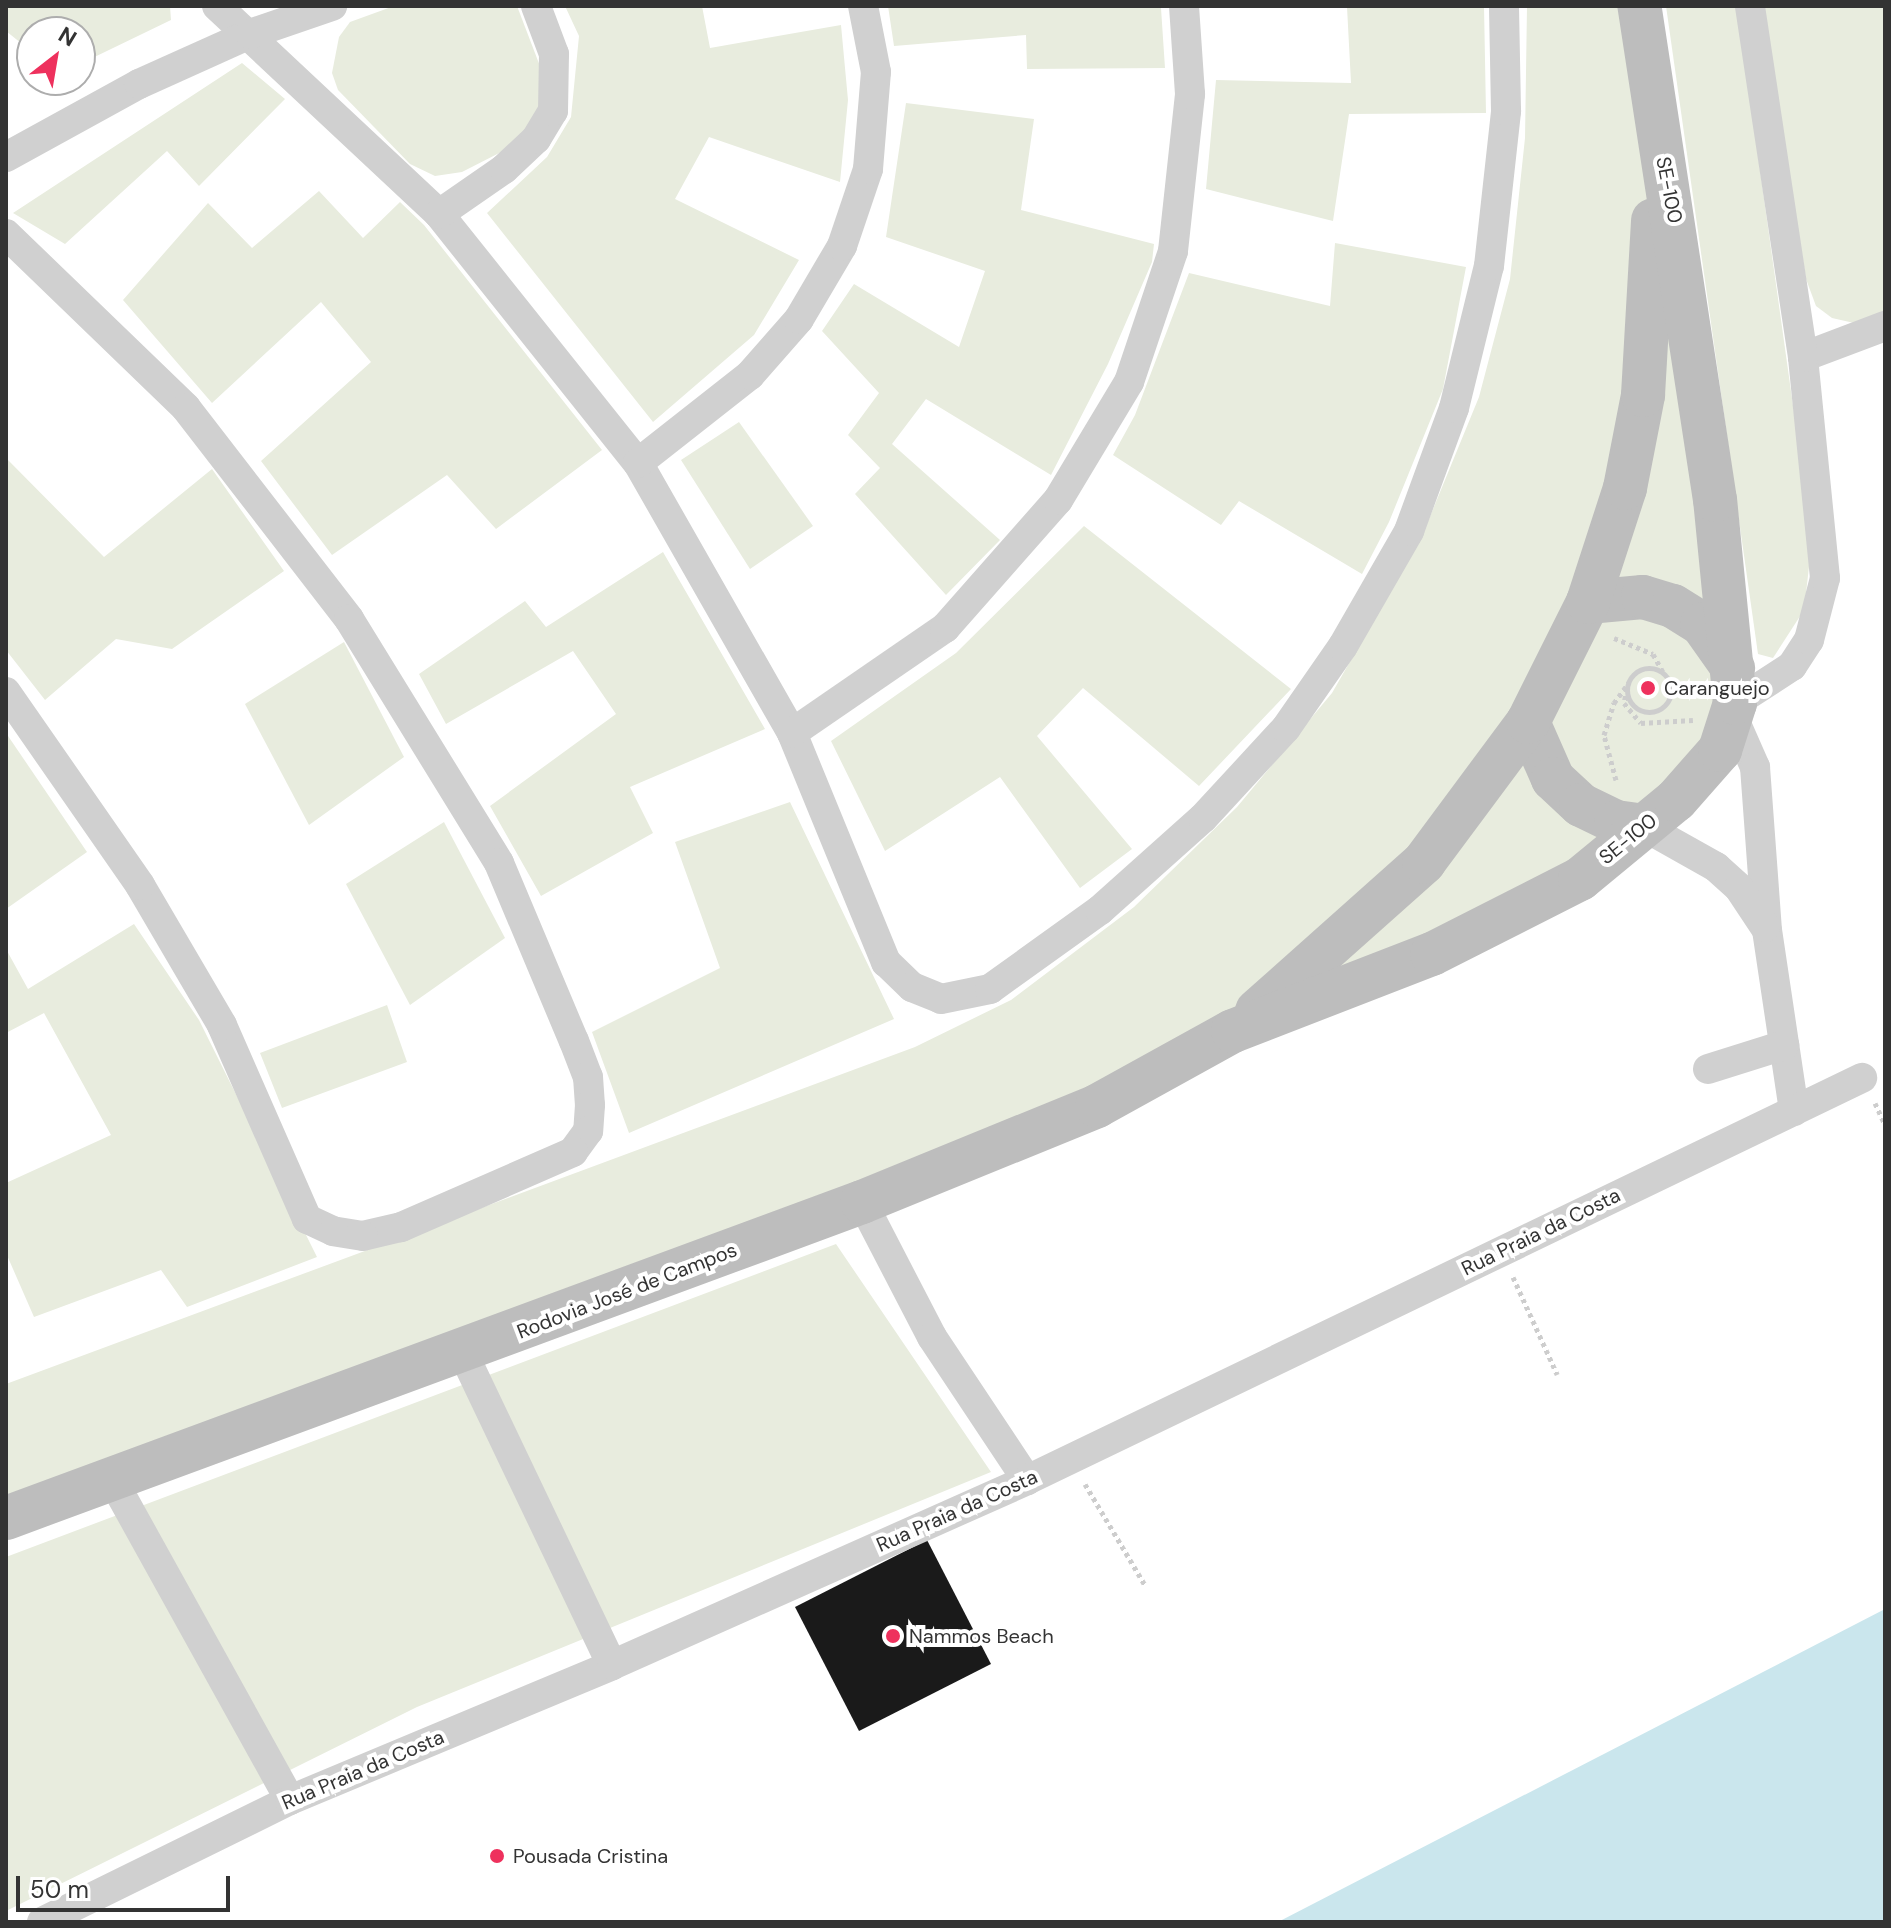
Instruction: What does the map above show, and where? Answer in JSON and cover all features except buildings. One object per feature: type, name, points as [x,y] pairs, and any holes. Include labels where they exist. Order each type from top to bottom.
[{"type":"main road","points":[[1639,6],[1654,113]]},
{"type":"main road","name":"SE-100","points":[[1233,1031],[1424,862],[1528,722],[1588,602],[1625,488],[1643,395],[1653,297],[1654,113]]},
{"type":"main road","name":"SE-100","points":[[1233,1031],[1432,954],[1580,879],[1676,800],[1720,750],[1734,696],[1683,271],[1654,113]]},
{"type":"main road","points":[[1588,602],[1643,597],[1673,606],[1702,624],[1734,696]]},
{"type":"main road","points":[[1528,722],[1553,779],[1581,805],[1616,822],[1649,822]]},
{"type":"main road","name":"Rodovia José de Campos","points":[[6,1518],[463,1353],[862,1202],[1097,1106],[1233,1031]]},
{"type":"street","points":[[217,6],[439,214],[638,463],[792,733],[886,962],[912,987],[941,999],[990,989],[1100,910],[1203,818],[1286,728],[1343,646],[1409,531],[1454,408],[1489,266],[1506,111],[1504,6]]},
{"type":"street","points":[[6,157],[139,84],[250,34],[332,6]]},
{"type":"street","points":[[439,214],[504,169],[536,139],[553,111],[554,54],[536,6]]},
{"type":"street","points":[[638,463],[750,375],[799,319],[842,246],[868,169],[876,72],[863,6]]},
{"type":"street","points":[[792,733],[945,628],[1058,500],[1129,382],[1173,251],[1190,94],[1184,6]]},
{"type":"street","points":[[1750,6],[1803,357],[1823,520],[1825,578],[1819,613],[1809,640],[1792,666],[1734,696],[1755,767],[1767,930],[1794,1111]]},
{"type":"street","points":[[6,234],[186,408],[349,619],[499,863],[574,1041],[588,1077],[590,1105],[588,1131],[573,1152],[401,1227],[363,1236],[333,1231],[307,1219],[222,1025],[140,885],[6,692]]},
{"type":"street","points":[[1803,357],[1885,326]]},
{"type":"street","points":[[1649,822],[1716,867],[1739,888],[1767,930]]},
{"type":"street","points":[[1708,1069],[1784,1045]]},
{"type":"street","name":"Rua Praia da Costa","points":[[42,1922],[290,1800],[612,1665],[1027,1480],[1862,1078]]},
{"type":"street","points":[[862,1202],[932,1337],[1027,1480]]},
{"type":"street","points":[[463,1353],[612,1665]]},
{"type":"street","points":[[112,1479],[290,1800]]},
{"type":"path","points":[[1564,649],[1590,639],[1616,637],[1653,654],[1665,674],[1671,695],[1656,711],[1635,707],[1628,685]]},
{"type":"path","points":[[1649,822],[1614,777],[1607,757],[1607,719],[1628,685],[1644,669],[1665,674]]},
{"type":"path","points":[[1628,685],[1624,703],[1631,715],[1657,726],[1681,723],[1734,696]]},
{"type":"path","points":[[1501,1251],[1557,1374]]},
{"type":"path","points":[[1070,1459],[1145,1585]]},
{"type":"shaded area","points":[[6,6],[170,6],[171,20],[96,56],[96,16],[16,16],[16,39],[6,31]]},
{"type":"shaded area","points":[[394,6],[517,6],[543,74],[538,113],[515,145],[462,172],[435,176],[410,164],[338,90],[332,73],[339,37],[350,22]]},
{"type":"shaded area","points":[[565,6],[702,6],[710,48],[841,25],[848,100],[840,182],[709,137],[675,199],[799,260],[754,335],[653,422],[487,213],[547,157],[571,117],[579,36]]},
{"type":"shaded area","points":[[888,6],[1161,8],[1165,68],[1027,69],[1026,35],[894,46]]},
{"type":"shaded area","points":[[1223,6],[1484,6],[1486,113],[1349,114],[1333,221],[1206,189],[1216,80],[1351,83],[1347,7]]},
{"type":"shaded area","points":[[1527,6],[1639,6],[1674,314],[1735,703],[1643,826],[1097,1106],[6,1518],[6,1384],[915,1047],[1011,1000],[1134,907],[1237,807],[1332,693],[1422,536],[1479,397],[1510,279],[1525,138]]},
{"type":"shaded area","points":[[1666,6],[1737,6],[1812,541],[1804,610],[1773,658],[1758,654]]},
{"type":"shaded area","points":[[1762,6],[1885,6],[1885,319],[1854,323],[1832,318],[1816,306],[1806,279]]},
{"type":"shaded area","points":[[242,63],[285,99],[199,186],[167,151],[65,244],[13,213]]},
{"type":"shaded area","points":[[906,103],[1034,119],[1021,210],[1154,244],[1152,262],[1108,364],[1051,475],[926,399],[892,444],[1000,540],[946,595],[855,494],[880,468],[848,435],[879,393],[822,331],[854,284],[959,347],[985,271],[886,237]]},
{"type":"shaded area","points":[[319,191],[363,238],[400,202],[424,225],[602,450],[496,529],[447,475],[332,555],[261,461],[371,362],[321,302],[212,403],[123,300],[208,203],[252,248]]},
{"type":"shaded area","points":[[1335,243],[1466,267],[1443,389],[1389,522],[1362,574],[1239,501],[1221,525],[1113,455],[1135,415],[1189,273],[1330,306]]},
{"type":"shaded area","points":[[739,422],[813,526],[750,569],[681,460]]},
{"type":"shaded area","points":[[6,458],[104,557],[212,469],[284,571],[172,649],[116,639],[45,700],[6,650]]},
{"type":"shaded area","points":[[1084,526],[1291,689],[1199,786],[1083,688],[1037,736],[1132,849],[1080,888],[1000,777],[885,851],[831,741],[956,653]]},
{"type":"shaded area","points":[[663,552],[765,729],[630,787],[653,833],[541,896],[490,806],[616,714],[573,651],[446,724],[419,674],[525,601],[546,627]]},
{"type":"shaded area","points":[[344,642],[404,757],[309,825],[245,704]]},
{"type":"shaded area","points":[[6,733],[87,852],[6,909]]},
{"type":"shaded area","points":[[790,802],[894,1019],[629,1133],[592,1032],[720,968],[675,842]]},
{"type":"shaded area","points":[[444,822],[505,938],[410,1005],[346,884]]},
{"type":"shaded area","points":[[134,924],[199,1020],[317,1257],[187,1307],[161,1270],[34,1317],[6,1253],[6,1183],[111,1135],[44,1013],[6,1033],[6,949],[28,989]]},
{"type":"shaded area","points":[[387,1005],[407,1062],[282,1108],[260,1053]]},
{"type":"shaded area","points":[[836,1244],[991,1472],[417,1707],[6,1911],[6,1557]]},
{"type":"water","points":[[1885,1609],[1885,1922],[1278,1922]]},
{"type":"place","name":"Caranguejo","points":[[1648,688]]},
{"type":"place","name":"Nammos Beach","points":[[893,1636]]},
{"type":"place","name":"Pousada Cristina","points":[[497,1856]]}]
